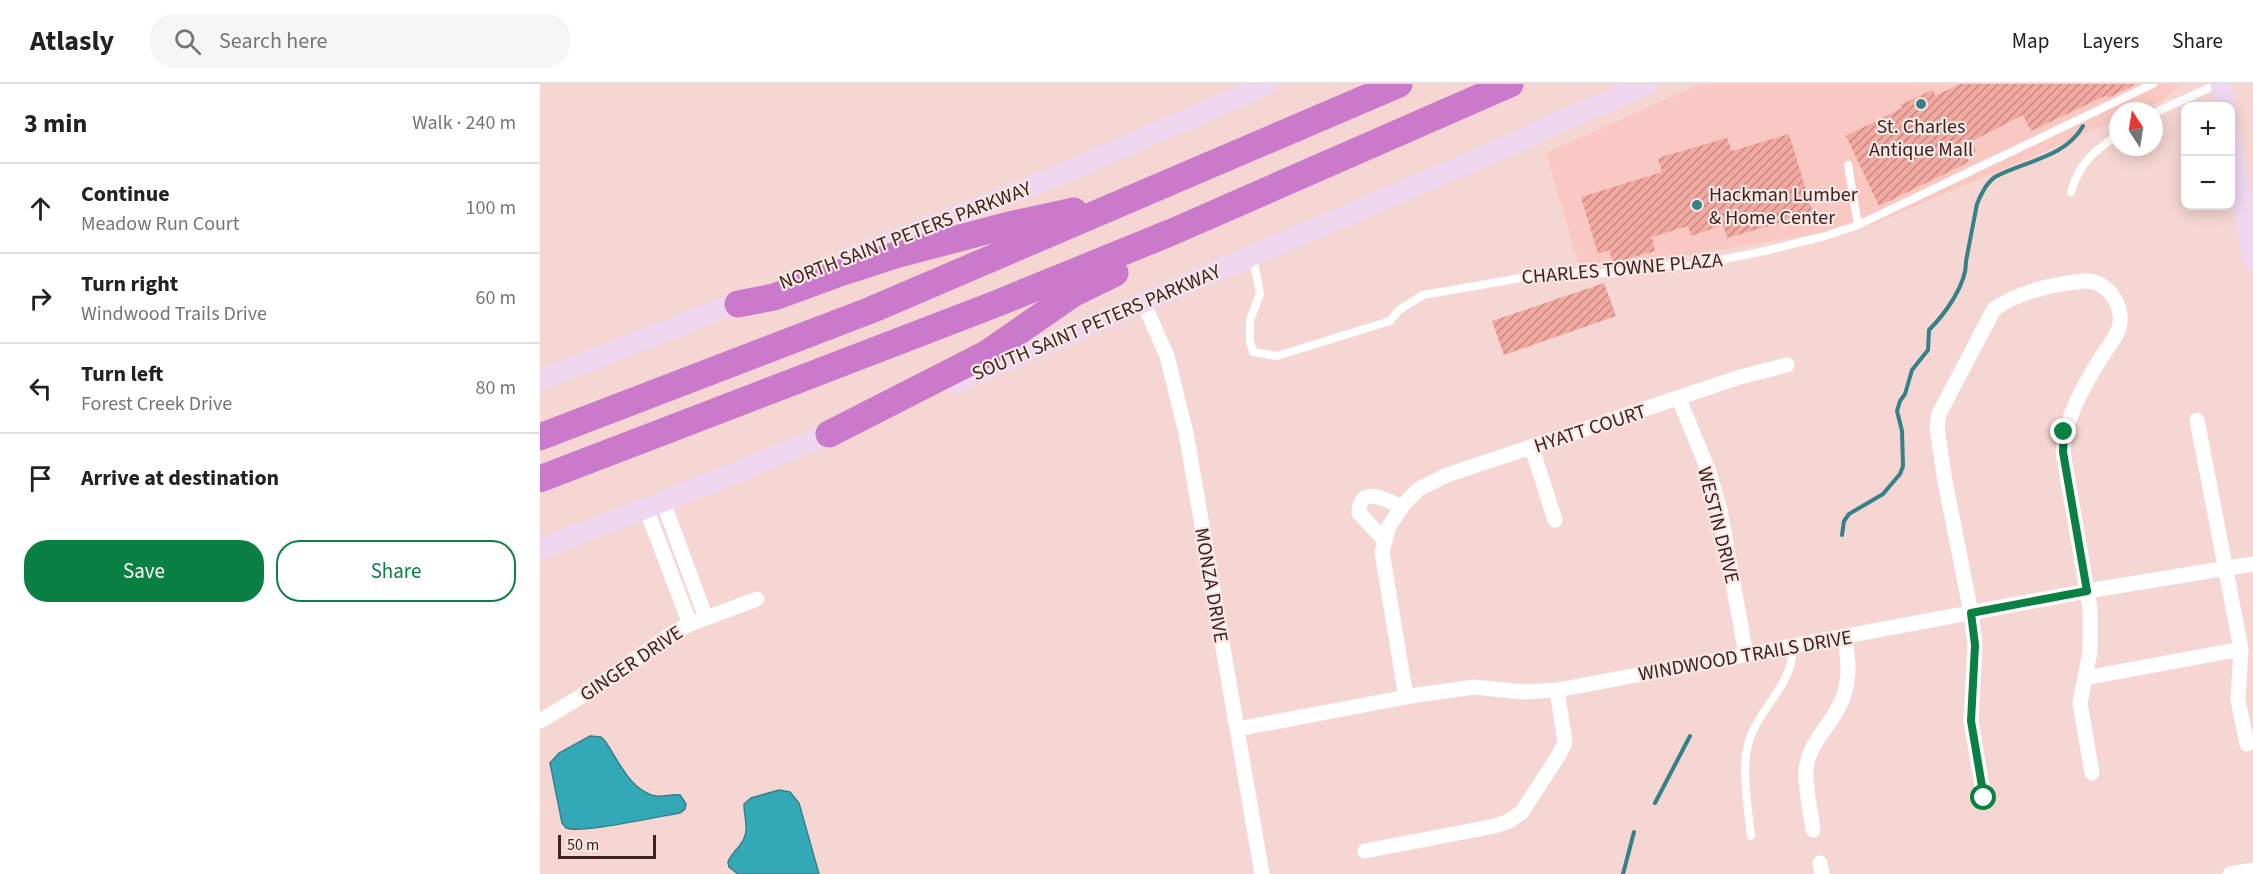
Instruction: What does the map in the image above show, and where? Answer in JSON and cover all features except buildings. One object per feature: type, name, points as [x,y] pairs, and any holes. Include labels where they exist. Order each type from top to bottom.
[{"type":"highway","points":[[540,437],[871,310],[1399,84]]},
{"type":"highway","points":[[540,479],[960,318],[1172,232],[1510,84]]},
{"type":"highway","points":[[738,304],[774,297],[869,263],[998,228],[1128,201]]},
{"type":"highway","points":[[829,434],[986,354],[1074,293],[1131,266],[1172,232]]},
{"type":"main road","name":"NORTH SAINT PETERS PARKWAY","points":[[540,380],[738,304],[770,288],[1064,173],[1269,84]]},
{"type":"main road","name":"SOUTH SAINT PETERS PARKWAY","points":[[540,549],[922,397],[1647,84]]},
{"type":"main road","points":[[2220,84],[2224,102]]},
{"type":"main road","points":[[2234,156],[2253,259]]},
{"type":"street","points":[[1984,798],[1971,721],[1975,645],[1971,613],[1944,476],[1937,427],[1939,414],[1994,309],[2005,301],[2040,288],[2066,282],[2094,280],[2105,287],[2115,298],[2119,309],[2119,328],[2070,414],[2064,432],[2063,452],[2090,608],[2090,652],[2080,703],[2092,773]]},
{"type":"street","name":"MONZA DRIVE","points":[[1143,302],[1167,356],[1186,433],[1262,874]]},
{"type":"street","name":"HYATT COURT","points":[[1406,697],[1382,552],[1389,526],[1402,507],[1419,489],[1447,475],[1740,377],[1787,365]]},
{"type":"street","name":"WESTIN DRIVE","points":[[1679,399],[1709,472],[1720,510],[1746,655]]},
{"type":"street","points":[[2197,420],[2241,649],[2238,700],[2247,744]]},
{"type":"street","points":[[1532,448],[1555,520]]},
{"type":"street","points":[[1385,541],[1359,513],[1360,503],[1373,495],[1402,507]]},
{"type":"street","points":[[655,505],[706,618]]},
{"type":"street","points":[[655,505],[690,624]]},
{"type":"street","name":"WINDWOOD TRAILS DRIVE","points":[[1237,729],[1406,697],[1474,687],[1523,692],[1557,690],[2087,591],[2253,564]]},
{"type":"street","name":"GINGER DRIVE","points":[[540,721],[593,689],[660,640],[690,624],[758,599]]},
{"type":"street","points":[[1813,830],[1806,768],[1818,737],[1841,703],[1847,686],[1850,669],[1845,637]]},
{"type":"street","points":[[2085,678],[2241,649]]},
{"type":"street","points":[[1365,851],[1495,826],[1509,821],[1522,812],[1560,753],[1564,742],[1557,690]]},
{"type":"street","points":[[2230,874],[2253,870]]},
{"type":"lane","name":"CHARLES TOWNE PLAZA","points":[[1252,255],[1260,294],[1250,320],[1250,341],[1253,352],[1277,356],[1390,321],[1399,310],[1423,295],[1550,273],[1613,273],[1658,265],[1689,266],[1825,236],[1858,225],[2153,84]]},
{"type":"lane","points":[[2163,109],[2220,84]]},
{"type":"lane","points":[[2071,192],[2076,175],[2094,150],[2109,141]]},
{"type":"lane","points":[[1848,165],[1858,225]]},
{"type":"lane","points":[[1751,836],[1746,754],[1754,728],[1789,672],[1793,659],[1792,647]]},
{"type":"shaded area","points":[[1700,84],[2180,84],[2160,102],[2109,102],[2109,124],[1873,224],[1615,268],[1579,265],[1546,153]]},
{"type":"water","points":[[590,736],[601,737],[605,741],[626,774],[639,788],[656,796],[680,795],[686,804],[685,809],[680,813],[621,824],[587,829],[566,828],[562,823],[550,763],[559,753]]},
{"type":"water","points":[[779,790],[790,792],[799,803],[819,874],[738,874],[729,867],[728,862],[746,833],[744,804],[751,798]]},
{"type":"waterway","points":[[1842,535],[1844,521],[1849,514],[1883,494],[1900,474],[1903,466],[1902,431],[1897,411],[1912,370],[1928,350],[1929,330],[1942,316],[1963,279],[1977,204],[1984,189],[1995,177],[2055,152],[2075,137],[2083,126]]},
{"type":"waterway","points":[[1655,803],[1690,736]]},
{"type":"waterway","points":[[1623,874],[1634,832]]},
{"type":"place","name":"St. Charles Antique Mall","points":[[1921,104]]},
{"type":"place","name":"Hackman Lumber & Home Center","points":[[1697,205]]},
{"type":"route","points":[[1984,798],[1971,721],[1975,645],[1971,613],[2087,591],[2063,452],[2064,432]]}]
